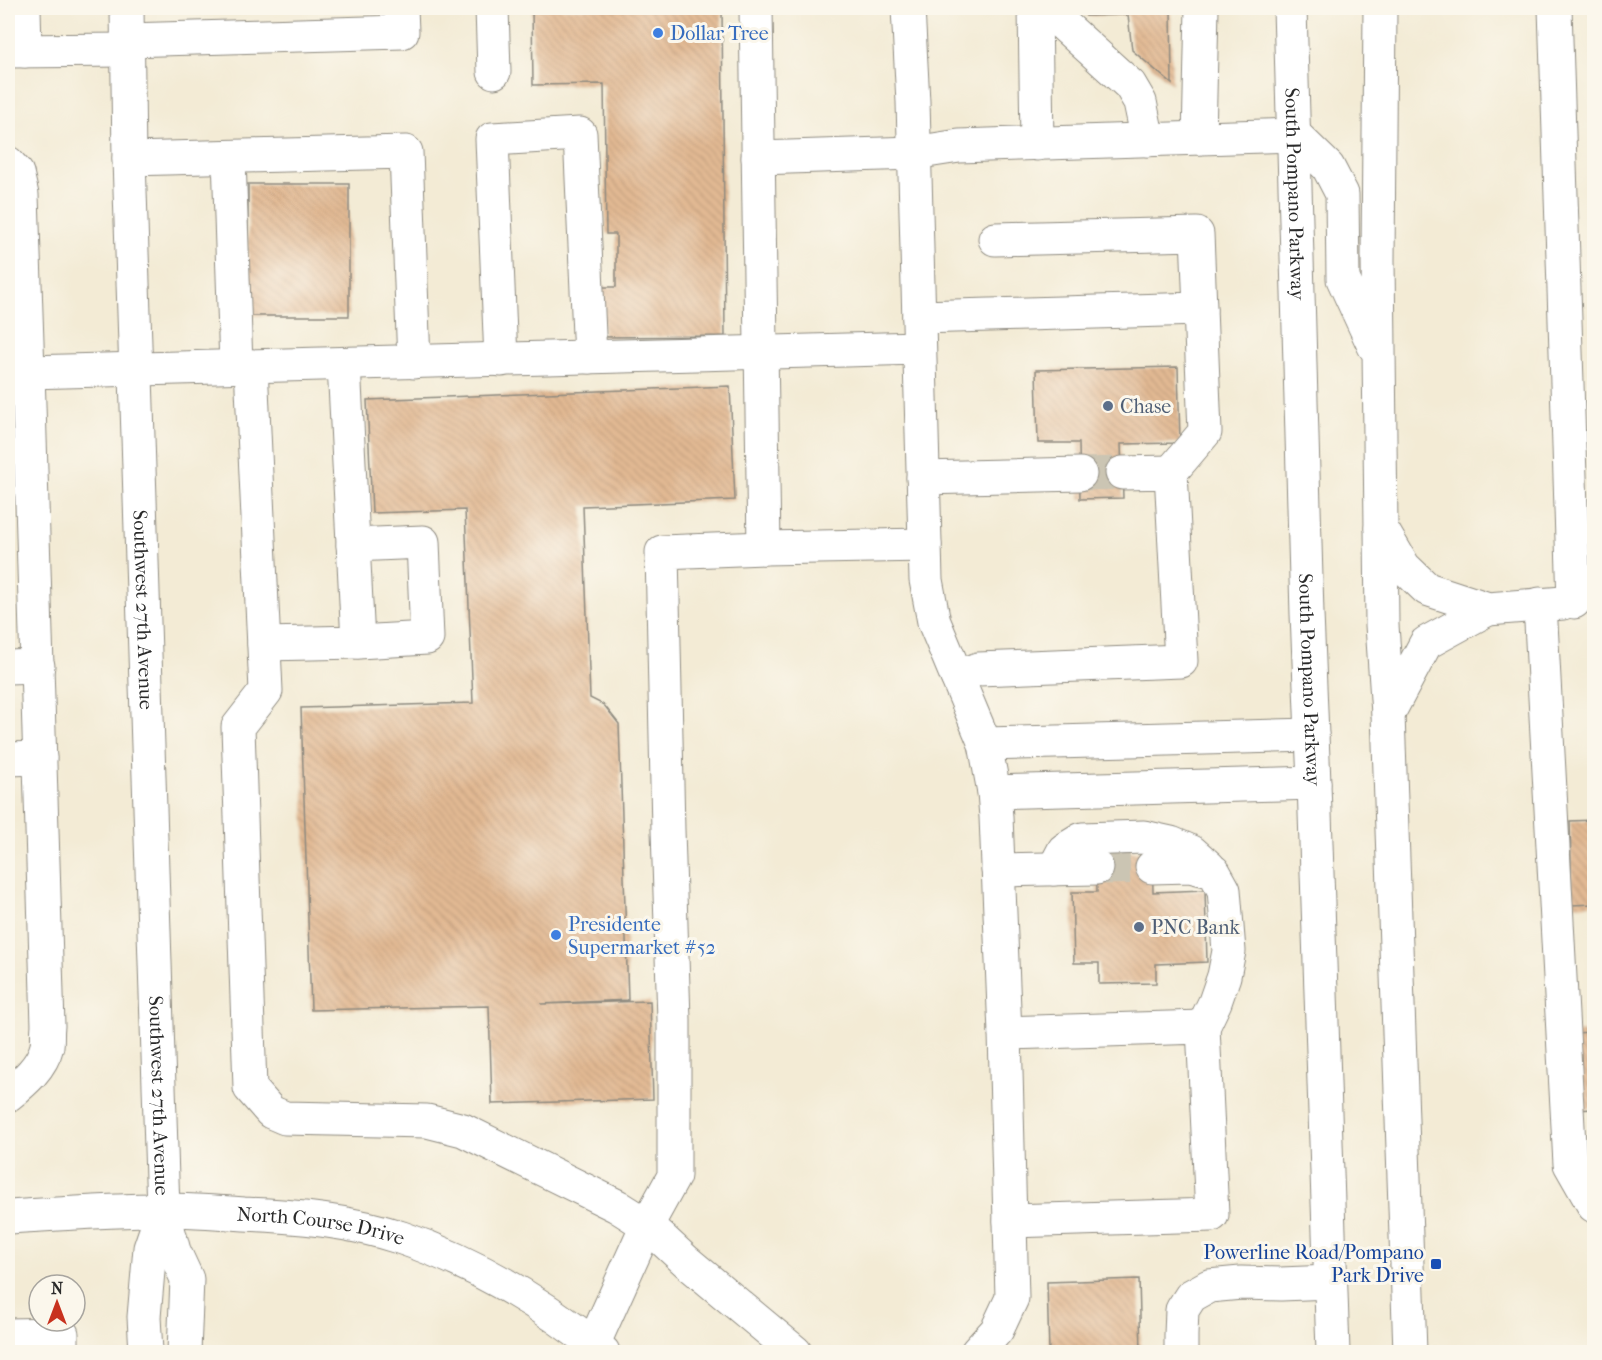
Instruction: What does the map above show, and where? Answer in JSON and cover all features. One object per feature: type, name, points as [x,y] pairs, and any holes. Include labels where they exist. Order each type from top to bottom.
[{"type":"main road","points":[[24,8],[16,51],[402,32],[401,8]]},
{"type":"main road","name":"Southwest 27th Avenue","points":[[127,8],[129,159],[163,1210],[174,1251],[188,1279],[184,1353]]},
{"type":"main road","points":[[492,8],[494,72]]},
{"type":"main road","points":[[756,8],[764,548]]},
{"type":"main road","points":[[908,8],[926,580],[934,622],[985,744],[996,817],[1005,1033],[1012,1298],[997,1330],[977,1353]]},
{"type":"main road","points":[[1035,8],[1037,144]]},
{"type":"main road","points":[[1045,8],[1131,85],[1140,102],[1148,140]]},
{"type":"main road","points":[[1199,138],[1202,8]]},
{"type":"main road","name":"South Pompano Parkway","points":[[1290,8],[1307,614],[1333,1353]]},
{"type":"main road","points":[[1380,8],[1378,260],[1382,625],[1388,714],[1410,1353]]},
{"type":"main road","points":[[1388,714],[1426,643],[1488,609],[1584,602],[1555,8]]},
{"type":"main road","points":[[501,360],[492,139],[580,134],[590,357]]},
{"type":"main road","points":[[758,158],[914,153],[959,146],[1295,135],[1328,167],[1342,194],[1343,279],[1379,357]]},
{"type":"main road","points":[[129,159],[406,152],[414,362]]},
{"type":"main road","points":[[229,157],[266,691],[238,728],[250,1088],[271,1112],[285,1118],[427,1121],[463,1130],[617,1206],[647,1225],[687,1262],[795,1353]]},
{"type":"main road","points":[[8,163],[17,173],[22,195],[18,373],[23,667],[40,758],[47,1045],[42,1060],[29,1078],[8,1095]]},
{"type":"main road","points":[[957,677],[978,669],[1181,661],[1171,472],[1205,432],[1197,234],[995,239]]},
{"type":"main road","points":[[18,373],[761,352],[919,332],[1200,309]]},
{"type":"main road","points":[[344,364],[358,642]]},
{"type":"main road","points":[[1122,473],[1171,472]]},
{"type":"main road","points":[[923,478],[1080,474]]},
{"type":"main road","points":[[1381,528],[1404,567],[1427,589],[1488,609]]},
{"type":"main road","points":[[264,644],[427,638],[423,542],[353,545]]},
{"type":"main road","points":[[598,1349],[647,1225],[674,1176],[674,1020],[662,552],[925,545]]},
{"type":"main road","points":[[1540,604],[1570,1164],[1594,1206]]},
{"type":"main road","points":[[985,744],[1312,735]]},
{"type":"main road","points":[[8,759],[40,758]]},
{"type":"main road","points":[[994,792],[1314,783]]},
{"type":"main road","points":[[1010,1221],[1212,1215],[1203,1027],[1224,976],[1229,951],[1224,890],[1214,872],[1192,852],[1171,843],[1144,837],[1082,839],[1064,850],[1054,869]]},
{"type":"main road","points":[[1152,867],[1191,866],[1214,872]]},
{"type":"main road","points":[[998,870],[1097,868]]},
{"type":"main road","points":[[1005,1033],[1203,1027]]},
{"type":"main road","name":"Southwest 27th Avenue","points":[[146,1353],[144,1317],[150,1248],[163,1210]]},
{"type":"main road","name":"North Course Drive","points":[[8,1217],[163,1210],[300,1217],[343,1224],[400,1238],[483,1272],[554,1315],[598,1349]]},
{"type":"main road","points":[[1181,1353],[1182,1310],[1191,1296],[1209,1286],[1241,1283],[1330,1282]]},
{"type":"main road","points":[[8,1335],[62,1334],[62,1353]]},
{"type":"building","points":[[532,8],[722,8],[725,336],[603,337],[603,287],[616,287],[616,234],[606,234],[604,84],[533,85]]},
{"type":"building","points":[[1086,8],[1171,8],[1172,84],[1132,50],[1128,15],[1086,16]]},
{"type":"building","points":[[248,184],[349,184],[349,316],[248,316]]},
{"type":"building","name":"Chase","points":[[1178,367],[1180,443],[1121,444],[1123,498],[1080,499],[1079,443],[1038,443],[1036,370]]},
{"type":"building","points":[[730,386],[735,500],[583,506],[590,698],[604,705],[619,724],[628,1000],[541,1004],[650,1001],[653,1099],[492,1104],[489,1006],[311,1010],[301,708],[473,703],[465,510],[372,513],[367,400]]},
{"type":"building","points":[[1594,820],[1594,904],[1572,905],[1570,821]]},
{"type":"building","name":"PNC Bank","points":[[1152,851],[1153,892],[1205,890],[1207,962],[1156,964],[1156,983],[1099,984],[1099,963],[1074,963],[1072,892],[1097,892],[1096,852]]},
{"type":"building","points":[[1594,1032],[1594,1109],[1575,1110],[1573,1033]]},
{"type":"building","points":[[1139,1279],[1141,1352],[1049,1352],[1047,1282]]},
{"type":"tunnel","points":[[1080,474],[1122,473]]},
{"type":"tunnel","points":[[1097,868],[1152,867]]},
{"type":"place","name":"Dollar Tree","points":[[658,33]]},
{"type":"place","name":"Chase","points":[[1108,406]]},
{"type":"place","name":"PNC Bank","points":[[1139,927]]},
{"type":"place","name":"Presidente Supermarket #52","points":[[556,935]]},
{"type":"place","name":"Powerline Road/Pompano Park Drive","points":[[1436,1264]]}]
